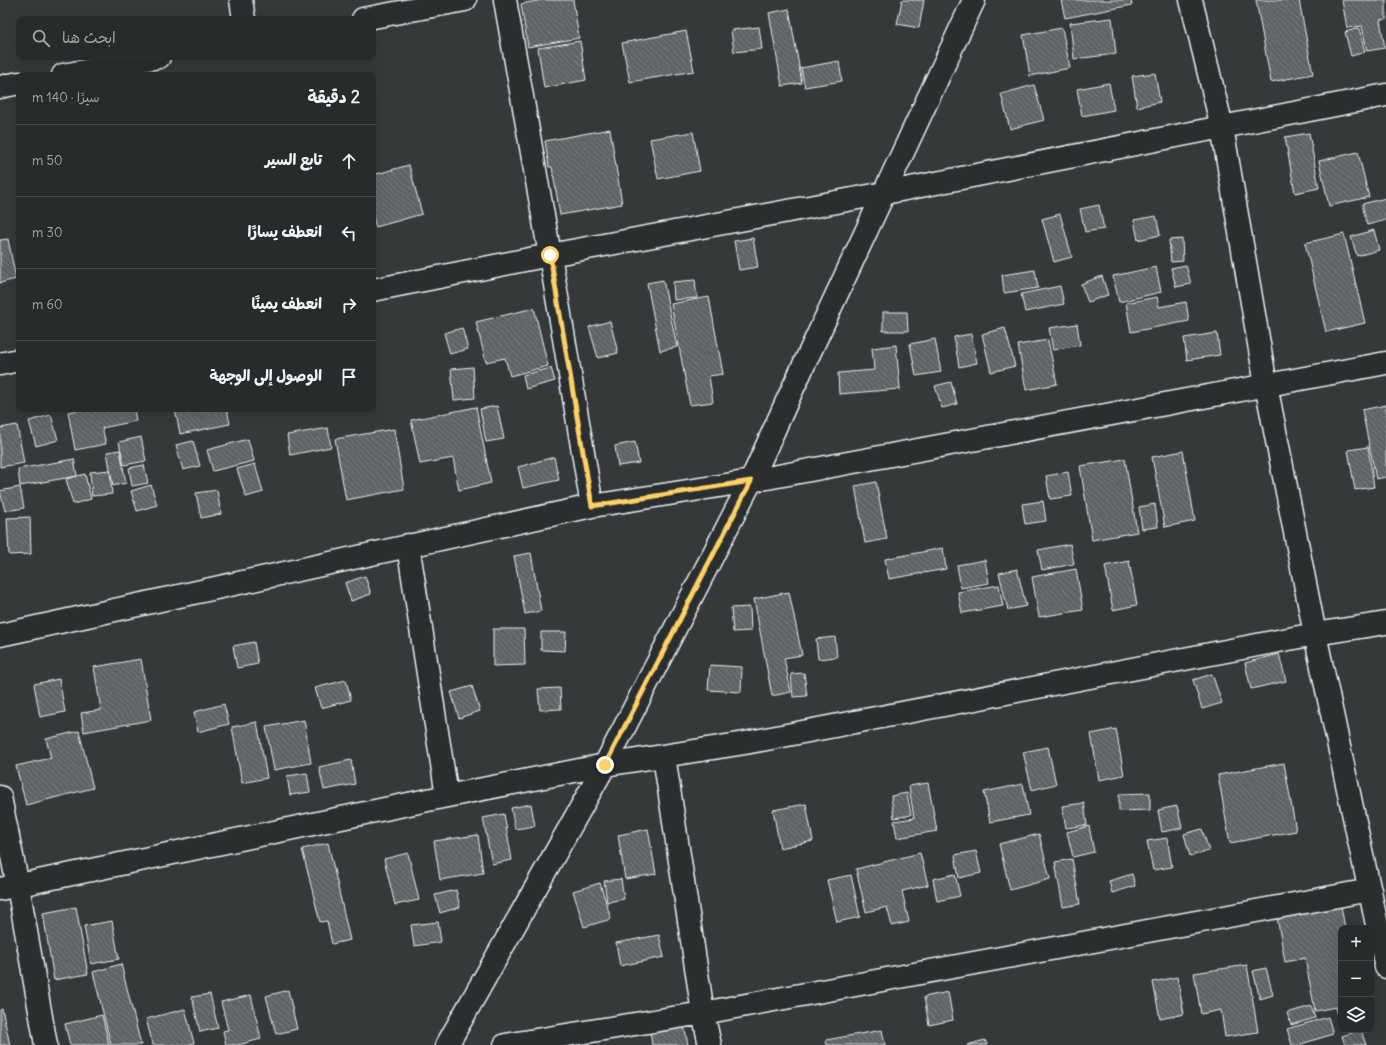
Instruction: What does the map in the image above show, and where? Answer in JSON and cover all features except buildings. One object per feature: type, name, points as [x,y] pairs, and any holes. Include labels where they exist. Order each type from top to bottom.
[{"type":"street","points":[[241,0],[244,16]]},
{"type":"street","points":[[376,17],[465,0]]},
{"type":"street","points":[[505,0],[592,506]]},
{"type":"street","points":[[447,1045],[605,765],[751,481],[974,0]]},
{"type":"street","points":[[1191,0],[1222,127],[1266,385],[1315,634],[1386,967]]},
{"type":"street","points":[[79,72],[144,60]]},
{"type":"street","points":[[0,87],[16,84]]},
{"type":"street","points":[[376,289],[550,255],[885,193],[1386,95]]},
{"type":"street","points":[[0,364],[16,361]]},
{"type":"street","points":[[0,635],[592,506],[751,481],[1386,363]]},
{"type":"street","points":[[408,545],[447,796]]},
{"type":"street","points":[[9,887],[447,796],[605,765],[746,743],[1315,634],[1386,623]]},
{"type":"street","points":[[664,756],[703,1013],[710,1045]]},
{"type":"street","points":[[0,797],[9,887],[46,1045]]},
{"type":"street","points":[[505,1045],[703,1013],[1370,890]]},
{"type":"route","points":[[550,255],[592,506],[751,481],[605,765]]}]
